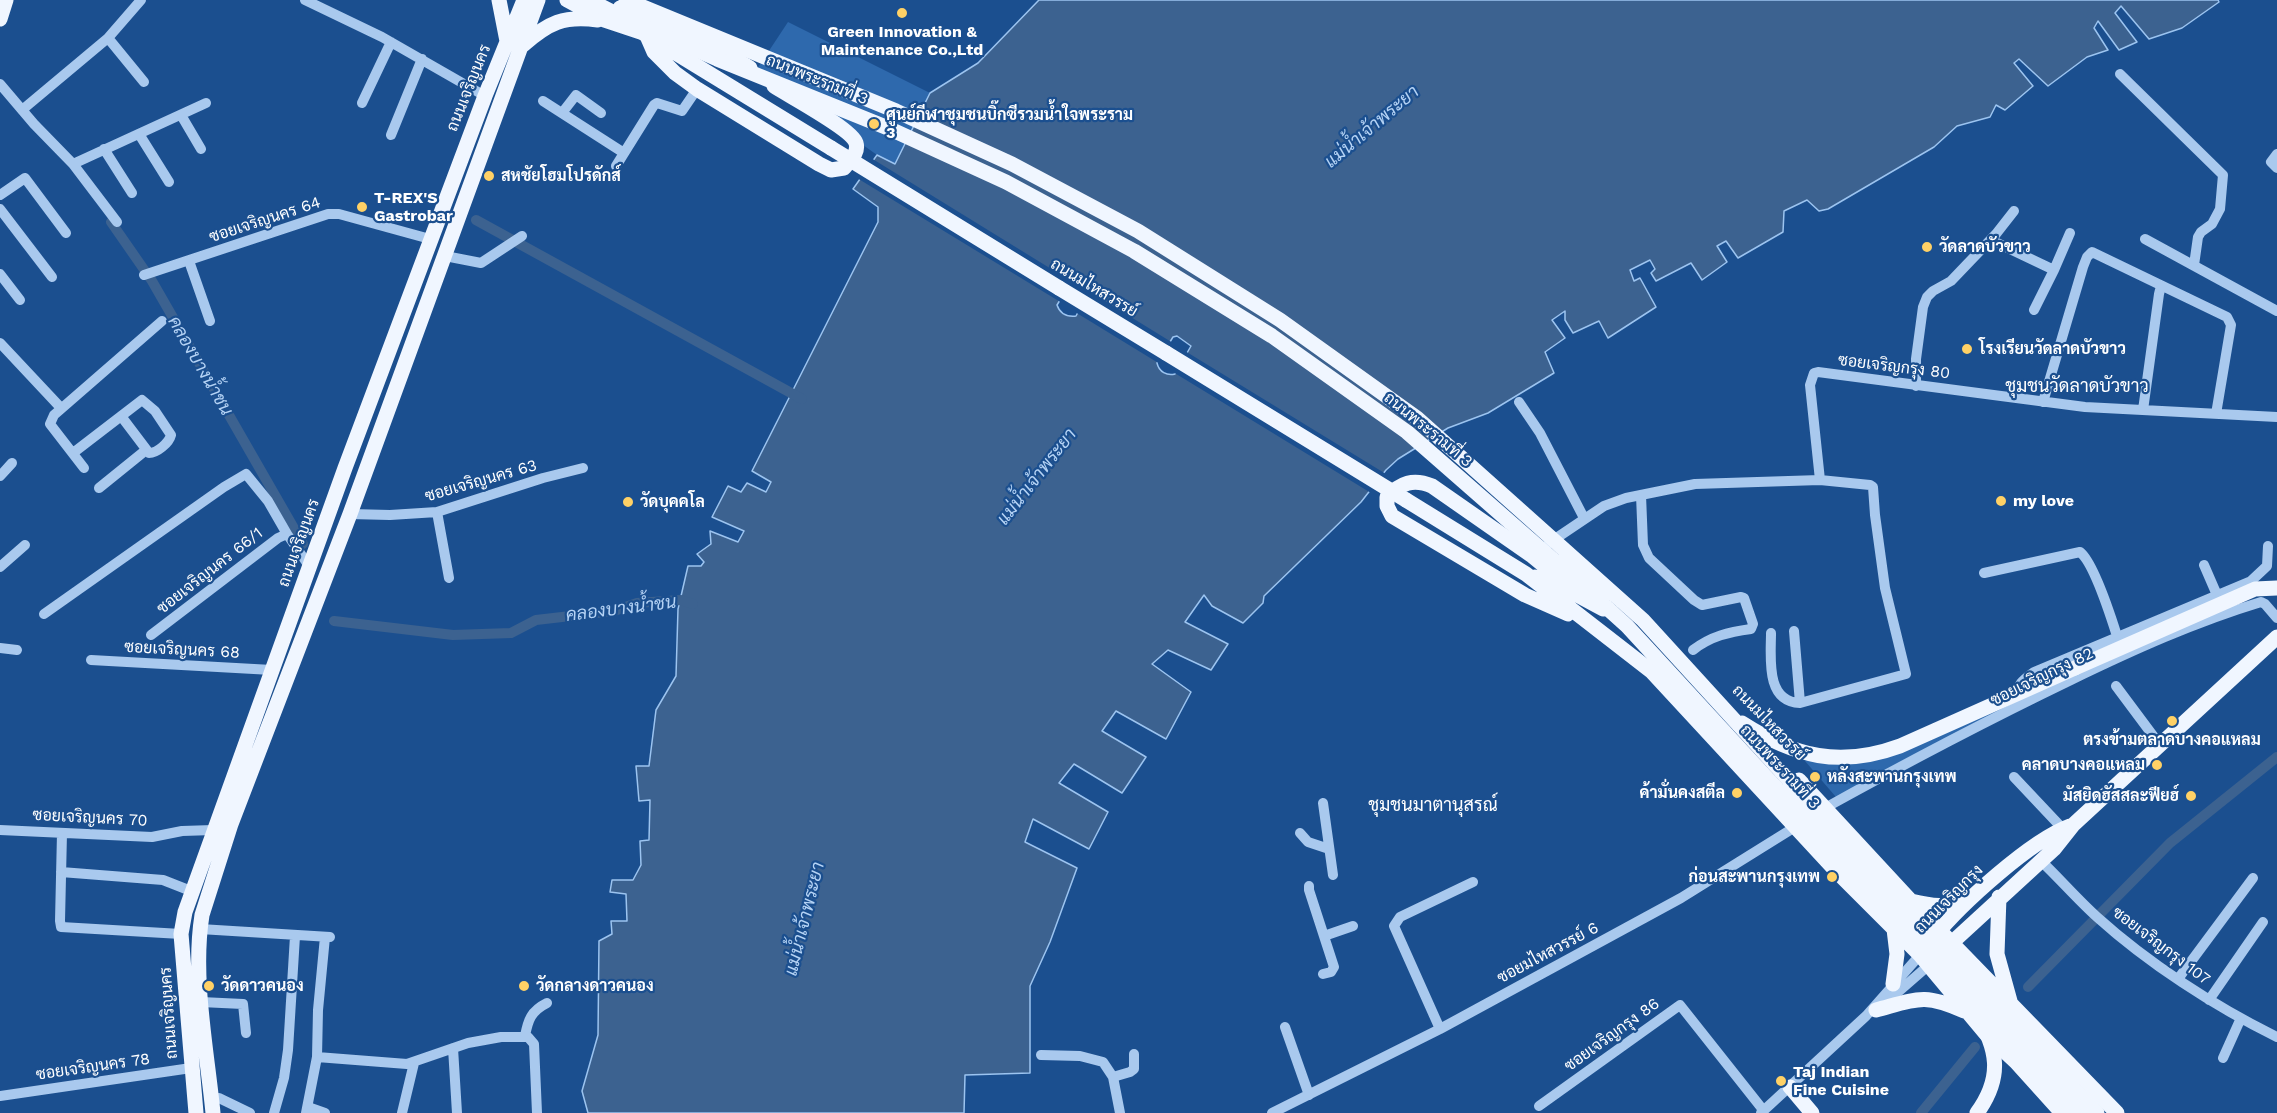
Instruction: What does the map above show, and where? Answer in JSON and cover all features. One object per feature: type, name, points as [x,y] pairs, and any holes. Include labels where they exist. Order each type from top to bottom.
[{"type":"main road","points":[[0,19],[6,0]]},
{"type":"main road","points":[[499,0],[514,43],[554,22],[584,18],[604,20]]},
{"type":"main road","name":"ถนนเจริญนคร","points":[[216,1104],[201,1002],[200,929],[202,915],[231,824],[446,256],[514,43],[524,0]]},
{"type":"main road","name":"ถนนเจริญนคร","points":[[196,1113],[181,934],[184,912],[309,566],[484,96],[538,0]]},
{"type":"main road","name":"ถนนมไหสวรรย์","points":[[567,0],[604,20],[645,34],[1527,574],[1652,671],[1795,827],[1924,960]]},
{"type":"main road","name":"ถนนพระรามที่ 3","points":[[589,0],[635,23],[888,128],[1005,182],[1134,251],[1262,330],[1407,432],[1627,626],[1961,989],[2079,1113]]},
{"type":"main road","points":[[619,3],[732,57],[791,97],[834,122],[853,138],[856,143],[856,152],[844,168],[831,170],[697,89],[662,61],[654,52],[645,34]]},
{"type":"main road","name":"ถนนมไหสวรรย์","points":[[619,3],[645,34]]},
{"type":"main road","name":"ถนนพระรามที่ 3","points":[[619,3],[896,111],[1012,164],[1138,231],[1280,320],[1425,425],[1642,620],[2097,1113]]},
{"type":"main road","points":[[1583,619],[1555,610],[1525,595],[1392,516],[1387,506],[1387,496],[1397,487],[1410,481],[1421,481],[1432,486],[1531,555],[1584,598]]},
{"type":"main road","points":[[330,509],[350,514]]},
{"type":"main road","name":"ถนนมไหสวรรย์","points":[[1527,574],[1584,598],[1659,646],[1707,686],[1755,732],[1911,901],[1952,942]]},
{"type":"main road","points":[[1722,709],[1758,733],[1805,753],[1830,758],[1855,758],[1876,754],[1900,746],[2255,589],[2277,588]]},
{"type":"main road","name":"ถนนเจริญกรุง","points":[[1924,960],[1940,930],[1971,900],[2013,863],[2068,827],[2277,637]]},
{"type":"main road","name":"ถนนเจริญกรุง","points":[[1924,960],[1952,942],[2041,861],[2059,843],[2068,827]]},
{"type":"main road","points":[[1999,897],[1997,954],[2010,1004]]},
{"type":"main road","points":[[1911,901],[1950,907],[1971,900]]},
{"type":"main road","points":[[1893,984],[1898,954],[1894,928]]},
{"type":"main road","points":[[1952,942],[2117,1113]]},
{"type":"main road","points":[[1924,960],[1986,1034],[2016,1062],[2062,1113]]},
{"type":"main road","points":[[1961,989],[1984,1028],[1994,1057],[1995,1076],[1992,1087],[1977,1113]]},
{"type":"main road","points":[[1871,1013],[1927,998],[1944,1002],[1970,1014]]},
{"type":"main road","points":[[2016,1062],[2011,1044],[2015,1036],[2024,1031],[2046,1041]]},
{"type":"main road","points":[[186,1113],[187,1100],[193,1084]]},
{"type":"main road","points":[[1790,1087],[1812,1113]]},
{"type":"street","points":[[22,110],[108,38],[141,0]]},
{"type":"street","points":[[305,0],[391,42],[484,96]]},
{"type":"street","points":[[108,38],[144,82]]},
{"type":"street","points":[[362,103],[391,42]]},
{"type":"street","points":[[391,135],[422,59]]},
{"type":"street","points":[[2120,74],[2223,175],[2224,186],[2220,209],[2212,224],[2198,237],[2194,265]]},
{"type":"street","points":[[0,84],[73,164],[117,222]]},
{"type":"street","points":[[616,166],[654,105],[657,103],[682,111],[697,89]]},
{"type":"street","points":[[562,113],[576,95],[601,113]]},
{"type":"street","points":[[543,101],[624,153]]},
{"type":"street","points":[[73,164],[206,103]]},
{"type":"street","points":[[181,115],[201,149]]},
{"type":"street","points":[[139,134],[169,182]]},
{"type":"street","points":[[104,149],[132,193]]},
{"type":"street","points":[[2277,154],[2271,162],[2277,168]]},
{"type":"street","points":[[0,195],[25,178],[66,233]]},
{"type":"street","points":[[0,209],[52,277]]},
{"type":"street","points":[[1916,386],[1916,359],[1923,307],[1927,297],[1951,281],[2014,211]]},
{"type":"street","name":"ซอยเจริญนคร 64","points":[[147,274],[328,214],[339,214],[430,239]]},
{"type":"street","points":[[2034,310],[2070,233]]},
{"type":"street","points":[[446,256],[482,263],[522,236]]},
{"type":"street","points":[[2145,239],[2277,310]]},
{"type":"street","points":[[1990,240],[2054,270]]},
{"type":"street","points":[[2043,402],[2083,267],[2092,252],[2227,318],[2230,325],[2216,414]]},
{"type":"street","points":[[189,261],[210,321]]},
{"type":"street","points":[[0,274],[20,300]]},
{"type":"street","points":[[2143,410],[2161,286]]},
{"type":"street","points":[[84,468],[50,423],[54,415],[162,321]]},
{"type":"street","points":[[0,343],[62,408]]},
{"type":"street","name":"ซอยเจริญกรุง 80","points":[[1820,480],[1810,385],[1814,373],[2043,402],[2277,417]]},
{"type":"street","points":[[73,453],[121,416],[142,400],[154,411],[171,437],[154,452],[149,453],[121,416]]},
{"type":"street","points":[[1519,402],[1540,433],[1584,518]]},
{"type":"street","points":[[99,488],[146,450]]},
{"type":"street","points":[[0,476],[12,463]]},
{"type":"street","name":"ซอยเจริญนคร 63","points":[[350,514],[390,515],[437,512],[543,478],[583,468]]},
{"type":"street","points":[[44,614],[224,487],[246,474],[268,501],[287,534]]},
{"type":"street","points":[[1531,555],[1604,506],[1689,484],[1820,480],[1873,487],[1886,592],[1907,670],[1906,674],[1800,703],[1790,701],[1775,688],[1772,672],[1771,633]]},
{"type":"street","points":[[1641,495],[1644,545],[1649,558],[1702,605],[1744,598],[1752,622],[1750,628],[1718,635],[1693,650]]},
{"type":"street","points":[[437,512],[448,578]]},
{"type":"street","name":"ซอยเจริญนคร 66/1","points":[[151,635],[266,546],[287,534],[309,566]]},
{"type":"street","points":[[0,567],[25,545]]},
{"type":"street","points":[[2020,704],[2017,695],[2019,685],[2022,680],[2034,672],[2251,581],[2267,566],[2268,546]]},
{"type":"street","points":[[1984,573],[2080,552],[2090,568],[2117,636]]},
{"type":"street","points":[[2204,565],[2217,595]]},
{"type":"street","name":"ซอยเจริญกรุง 82","points":[[1825,808],[2020,704],[2135,650],[2223,614],[2261,602],[2277,618]]},
{"type":"street","points":[[1794,631],[1800,703]]},
{"type":"street","points":[[0,648],[17,650]]},
{"type":"street","name":"ซอยเจริญนคร 68","points":[[91,660],[272,670]]},
{"type":"street","points":[[2116,686],[2160,745]]},
{"type":"street","points":[[2014,777],[2068,827]]},
{"type":"street","points":[[1323,803],[1333,875]]},
{"type":"street","name":"ซอยมไหสวรรย์ 6","points":[[1272,1113],[1440,1029],[1681,898],[1795,827]]},
{"type":"street","name":"ซอยเจริญนคร 70","points":[[0,830],[152,837],[182,831],[213,830]]},
{"type":"street","points":[[1300,832],[1308,842],[1329,849]]},
{"type":"street","points":[[62,833],[60,872],[62,927],[181,934]]},
{"type":"street","name":"ซอยเจริญกรุง 107","points":[[2041,861],[2095,915],[2178,979],[2209,1000],[2277,1037]]},
{"type":"street","points":[[60,872],[163,880],[191,891]]},
{"type":"street","points":[[2178,979],[2253,878]]},
{"type":"street","points":[[1440,1029],[1394,926],[1400,917],[1473,882]]},
{"type":"street","points":[[1310,886],[1309,890],[1334,967],[1331,972],[1323,974]]},
{"type":"street","points":[[2209,1000],[2263,922]]},
{"type":"street","points":[[1324,936],[1353,926]]},
{"type":"street","points":[[200,929],[328,937],[318,1010],[317,1057],[307,1110],[326,1113]]},
{"type":"street","points":[[274,1113],[284,1078],[288,1050],[295,936]]},
{"type":"street","name":"ถนนเจริญกรุง","points":[[1871,1013],[1893,984],[1924,960]]},
{"type":"street","name":"ถนนเจริญกรุง","points":[[1763,1112],[1871,1013],[1924,960]]},
{"type":"street","points":[[201,1002],[243,1004],[246,1033]]},
{"type":"street","points":[[525,1036],[529,1017],[547,1003]]},
{"type":"street","name":"ซอยเจริญกรุง 86","points":[[1539,1106],[1680,1005],[1763,1112]]},
{"type":"street","points":[[2223,1058],[2241,1018]]},
{"type":"street","points":[[1285,1027],[1309,1095]]},
{"type":"street","points":[[317,1057],[407,1064],[468,1042],[501,1036],[525,1036],[534,1044],[537,1113]]},
{"type":"street","points":[[453,1048],[457,1113]]},
{"type":"street","points":[[1113,1077],[1134,1069],[1134,1054]]},
{"type":"street","points":[[1041,1055],[1094,1058],[1103,1062],[1113,1077],[1120,1113]]},
{"type":"street","points":[[402,1113],[414,1062]]},
{"type":"street","name":"ซอยเจริญนคร 78","points":[[0,1096],[191,1068]]},
{"type":"street","points":[[216,1104],[250,1113]]},
{"type":"shaded area","name":"ศูนย์กีฬาชุมชนบิ๊กซีรวมน้ำใจพระราม 3","points":[[788,22],[930,93],[895,165],[877,155],[757,69]]},
{"type":"shaded area","points":[[2016,702],[1836,797],[1805,761],[1824,751],[1853,755]]},
{"type":"water","name":"แม่น้ำเจ้าพระยา","points":[[1039,0],[2218,0],[2219,2],[2182,28],[2149,39],[2121,6],[2115,13],[2137,42],[2119,50],[2098,21],[2094,28],[2108,50],[2087,57],[2048,86],[2019,59],[2014,63],[2033,86],[2005,110],[1996,105],[1990,117],[1957,126],[1934,147],[1828,209],[1819,211],[1807,200],[1784,211],[1783,232],[1738,258],[1726,241],[1717,246],[1727,262],[1702,280],[1691,263],[1656,281],[1651,273],[1655,269],[1650,260],[1630,270],[1634,281],[1640,278],[1656,307],[1608,338],[1599,321],[1573,333],[1565,320],[1565,311],[1552,320],[1565,338],[1545,352],[1554,373],[1488,413],[1448,428],[1398,459],[1386,470],[1361,502],[1264,596],[1263,603],[1243,623],[1212,606],[1204,595],[1185,622],[1228,644],[1211,670],[1168,650],[1152,664],[1191,692],[1166,739],[1116,711],[1102,731],[1146,757],[1122,793],[1074,764],[1059,783],[1108,812],[1089,849],[1033,819],[1025,842],[1077,868],[1050,942],[1030,986],[1030,1073],[965,1075],[964,1113],[588,1113],[582,1091],[598,1035],[599,941],[612,934],[611,921],[627,921],[626,894],[610,892],[612,880],[633,880],[641,865],[640,841],[649,840],[650,800],[639,801],[636,766],[649,766],[656,710],[676,676],[678,609],[688,566],[701,566],[704,562],[697,554],[711,544],[710,531],[738,542],[744,531],[712,517],[728,486],[741,492],[747,483],[766,492],[771,482],[752,471],[878,222],[878,207],[853,189],[877,155],[895,164],[930,93],[978,63]],"holes":[[[1078,278],[1091,288],[1076,316],[1067,315],[1062,313],[1057,305],[1073,279]],[[1177,336],[1191,346],[1175,374],[1166,374],[1161,371],[1157,363],[1173,337]]]},
{"type":"pier","points":[[871,158],[1074,283],[1062,303],[857,178]]},
{"type":"pier","points":[[1087,290],[1173,343],[1160,364],[1075,312]]},
{"type":"pier","points":[[1185,351],[1386,474],[1371,493],[1173,372]]},
{"type":"waterway","points":[[476,220],[802,399]]},
{"type":"waterway","name":"คลองบางน้ำชน","points":[[111,222],[152,281],[303,544]]},
{"type":"waterway","name":"คลองบางน้ำชน","points":[[334,621],[453,635],[511,633],[536,620],[614,611],[637,603],[681,600],[693,604]]},
{"type":"waterway","points":[[2028,987],[2170,843],[2277,757]]},
{"type":"waterway","points":[[1921,1113],[1975,1047]]},
{"type":"place","name":"Green Innovation & Maintenance Co.,Ltd","points":[[902,13]]},
{"type":"place","name":"ศูนย์กีฬาชุมชนบิ๊กซีรวมน้ำใจพระราม 3","points":[[874,124]]},
{"type":"place","name":"สหชัยโฮมโปรดักส์","points":[[489,176]]},
{"type":"place","name":"T-REX'S Gastrobar","points":[[362,207]]},
{"type":"place","name":"วัดลาดบัวขาว","points":[[1927,247]]},
{"type":"place","name":"โรงเรียนวัดลาดบัวขาว","points":[[1967,349]]},
{"type":"place","name":"my love","points":[[2001,501]]},
{"type":"place","name":"วัดบุคคโล","points":[[628,502]]},
{"type":"place","name":"ตรงข้ามตลาดบางคอแหลม","points":[[2172,721]]},
{"type":"place","name":"คลาดบางคอแหลม","points":[[2157,765]]},
{"type":"place","name":"หลังสะพานกรุงเทพ","points":[[1815,777]]},
{"type":"place","name":"ค้ามั่นคงสตีล","points":[[1737,793]]},
{"type":"place","name":"มัสยิดฮัสสละฟียฮ์","points":[[2191,796]]},
{"type":"place","name":"ก่อนสะพานกรุงเทพ","points":[[1832,877]]},
{"type":"place","name":"วัดดาวคนอง","points":[[209,986]]},
{"type":"place","name":"วัดกลางดาวคนอง","points":[[524,986]]},
{"type":"place","name":"Taj Indian Fine Cuisine","points":[[1781,1081]]},
{"type":"district","name":"ชุมชนวัดลาดบัวขาว","points":[[2077,387]]},
{"type":"district","name":"ชุมชนมาตานุสรณ์","points":[[1433,806]]}]
